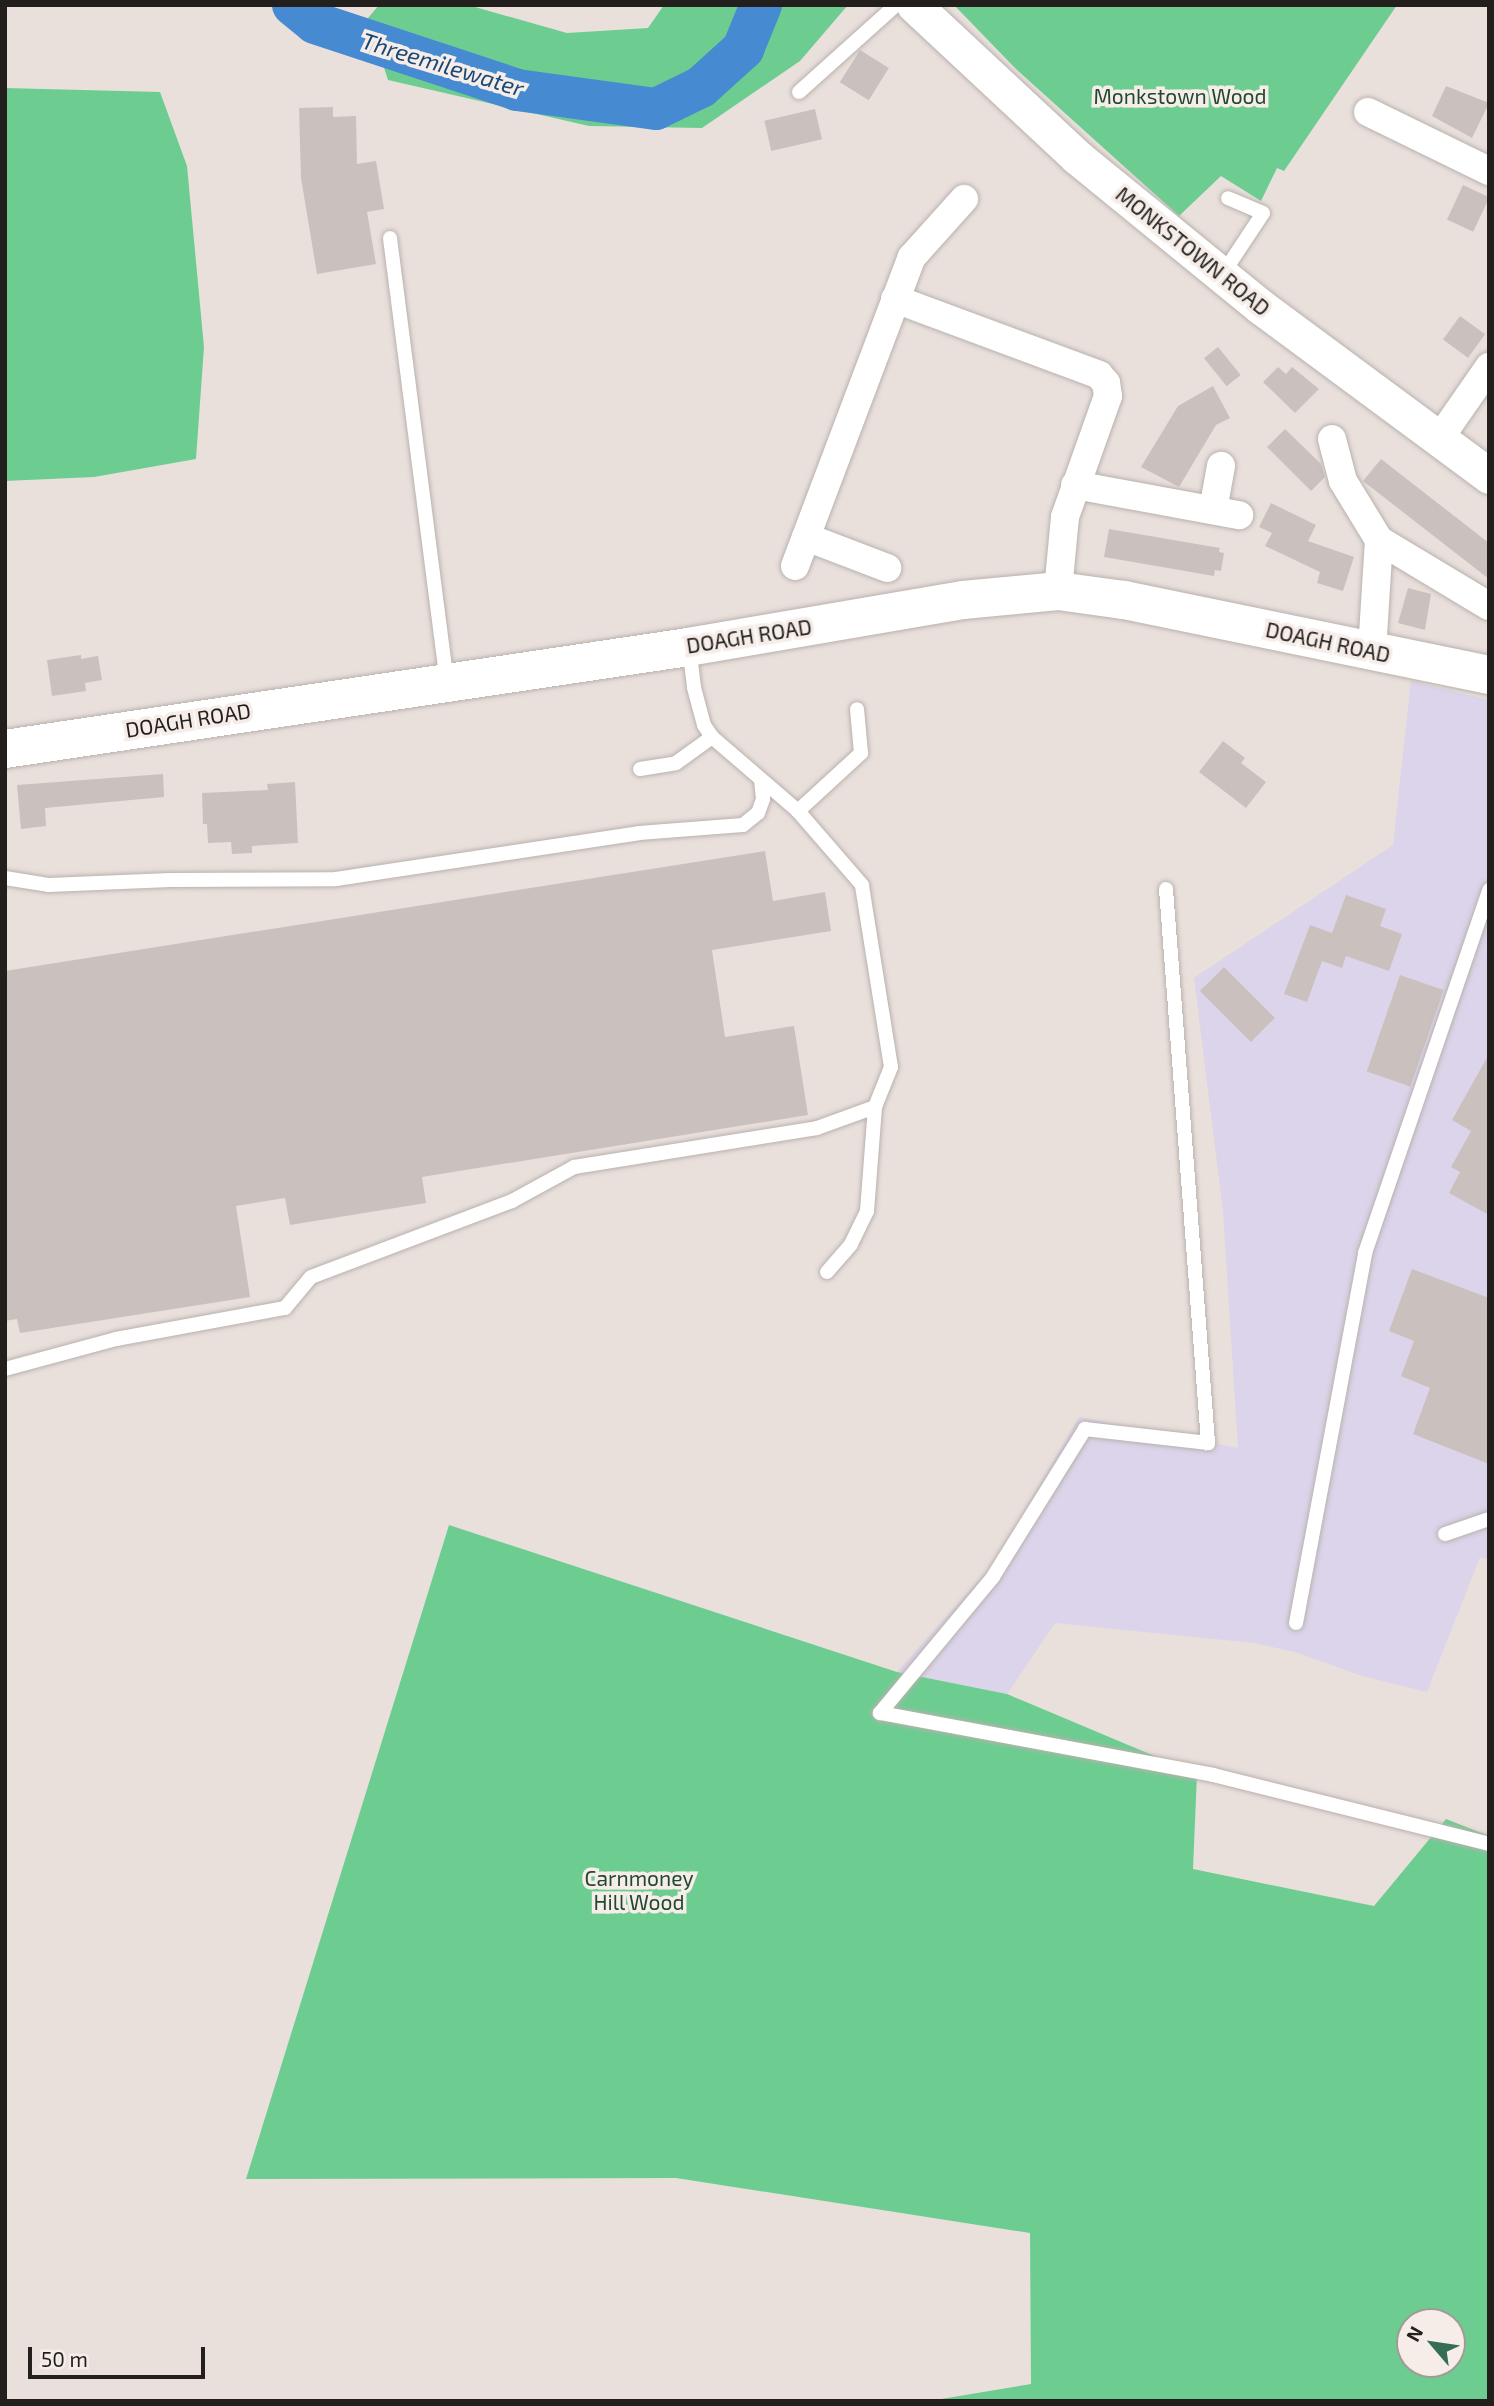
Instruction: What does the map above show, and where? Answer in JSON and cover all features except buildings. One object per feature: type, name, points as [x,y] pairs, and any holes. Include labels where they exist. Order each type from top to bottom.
[{"type":"main road","name":"DOAGH ROAD","points":[[5,749],[688,647],[963,600],[1058,591],[1124,600],[1489,675]]},
{"type":"street","name":"MONKSTOWN ROAD","points":[[914,5],[1038,124],[1222,275],[1489,475]]},
{"type":"street","points":[[1367,112],[1487,166]]},
{"type":"street","points":[[795,566],[912,257],[964,199]]},
{"type":"street","points":[[895,299],[1099,375],[1106,383],[1108,396],[1065,517],[1058,591]]},
{"type":"street","points":[[1439,439],[1489,367]]},
{"type":"street","points":[[1332,439],[1343,481],[1379,540],[1489,606]]},
{"type":"street","points":[[1075,485],[1226,512],[1221,466]]},
{"type":"street","points":[[806,537],[887,568]]},
{"type":"street","points":[[1372,652],[1379,540]]},
{"type":"lane","points":[[799,92],[896,5]]},
{"type":"lane","points":[[1222,275],[1263,213],[1228,198]]},
{"type":"lane","points":[[390,238],[447,682]]},
{"type":"lane","points":[[688,647],[694,687],[704,725],[712,737],[798,811],[862,885],[891,1067],[875,1107],[867,1211],[851,1244],[828,1272]]},
{"type":"lane","points":[[798,811],[861,754],[857,709]]},
{"type":"lane","points":[[640,769],[676,763],[712,737]]},
{"type":"lane","points":[[5,878],[49,885],[170,880],[336,880],[639,833],[743,825],[758,813],[763,799],[761,780]]},
{"type":"lane","points":[[1166,889],[1208,1443],[1085,1429],[993,1577],[880,1713],[1213,1775],[1489,1843]]},
{"type":"lane","points":[[1296,1623],[1365,1253],[1489,890]]},
{"type":"lane","points":[[5,1369],[116,1339],[285,1308],[311,1277],[512,1200],[575,1167],[817,1128],[875,1107]]},
{"type":"lane","points":[[1445,1534],[1489,1519]]},
{"type":"shaded area","points":[[1411,681],[1489,700],[1489,1560],[1480,1557],[1427,1692],[1362,1676],[1295,1652],[1254,1643],[1055,1623],[1007,1694],[897,1672],[995,1562],[1079,1417],[1238,1448],[1223,1211],[1194,978],[1393,845]]},
{"type":"green space","points":[[379,5],[468,5],[567,33],[648,28],[664,5],[848,5],[800,61],[702,128],[589,126],[388,80],[368,18]]},
{"type":"green space","name":"Monkstown Wood","points":[[954,5],[1397,5],[1284,171],[1277,168],[1261,201],[1221,176],[1179,216],[1015,68]]},
{"type":"green space","points":[[5,88],[160,92],[187,166],[204,347],[196,459],[94,477],[5,481]]},
{"type":"green space","name":"Carnmoney Hill Wood","points":[[449,1525],[897,1672],[1007,1694],[1197,1774],[1193,1869],[1374,1906],[1446,1819],[1489,1836],[1489,2401],[929,2401],[1031,2384],[1030,2233],[676,2178],[246,2179]]},
{"type":"waterway","name":"Threemilewater","points":[[293,5],[315,23],[517,90],[656,109],[701,87],[743,49],[761,5]]}]
